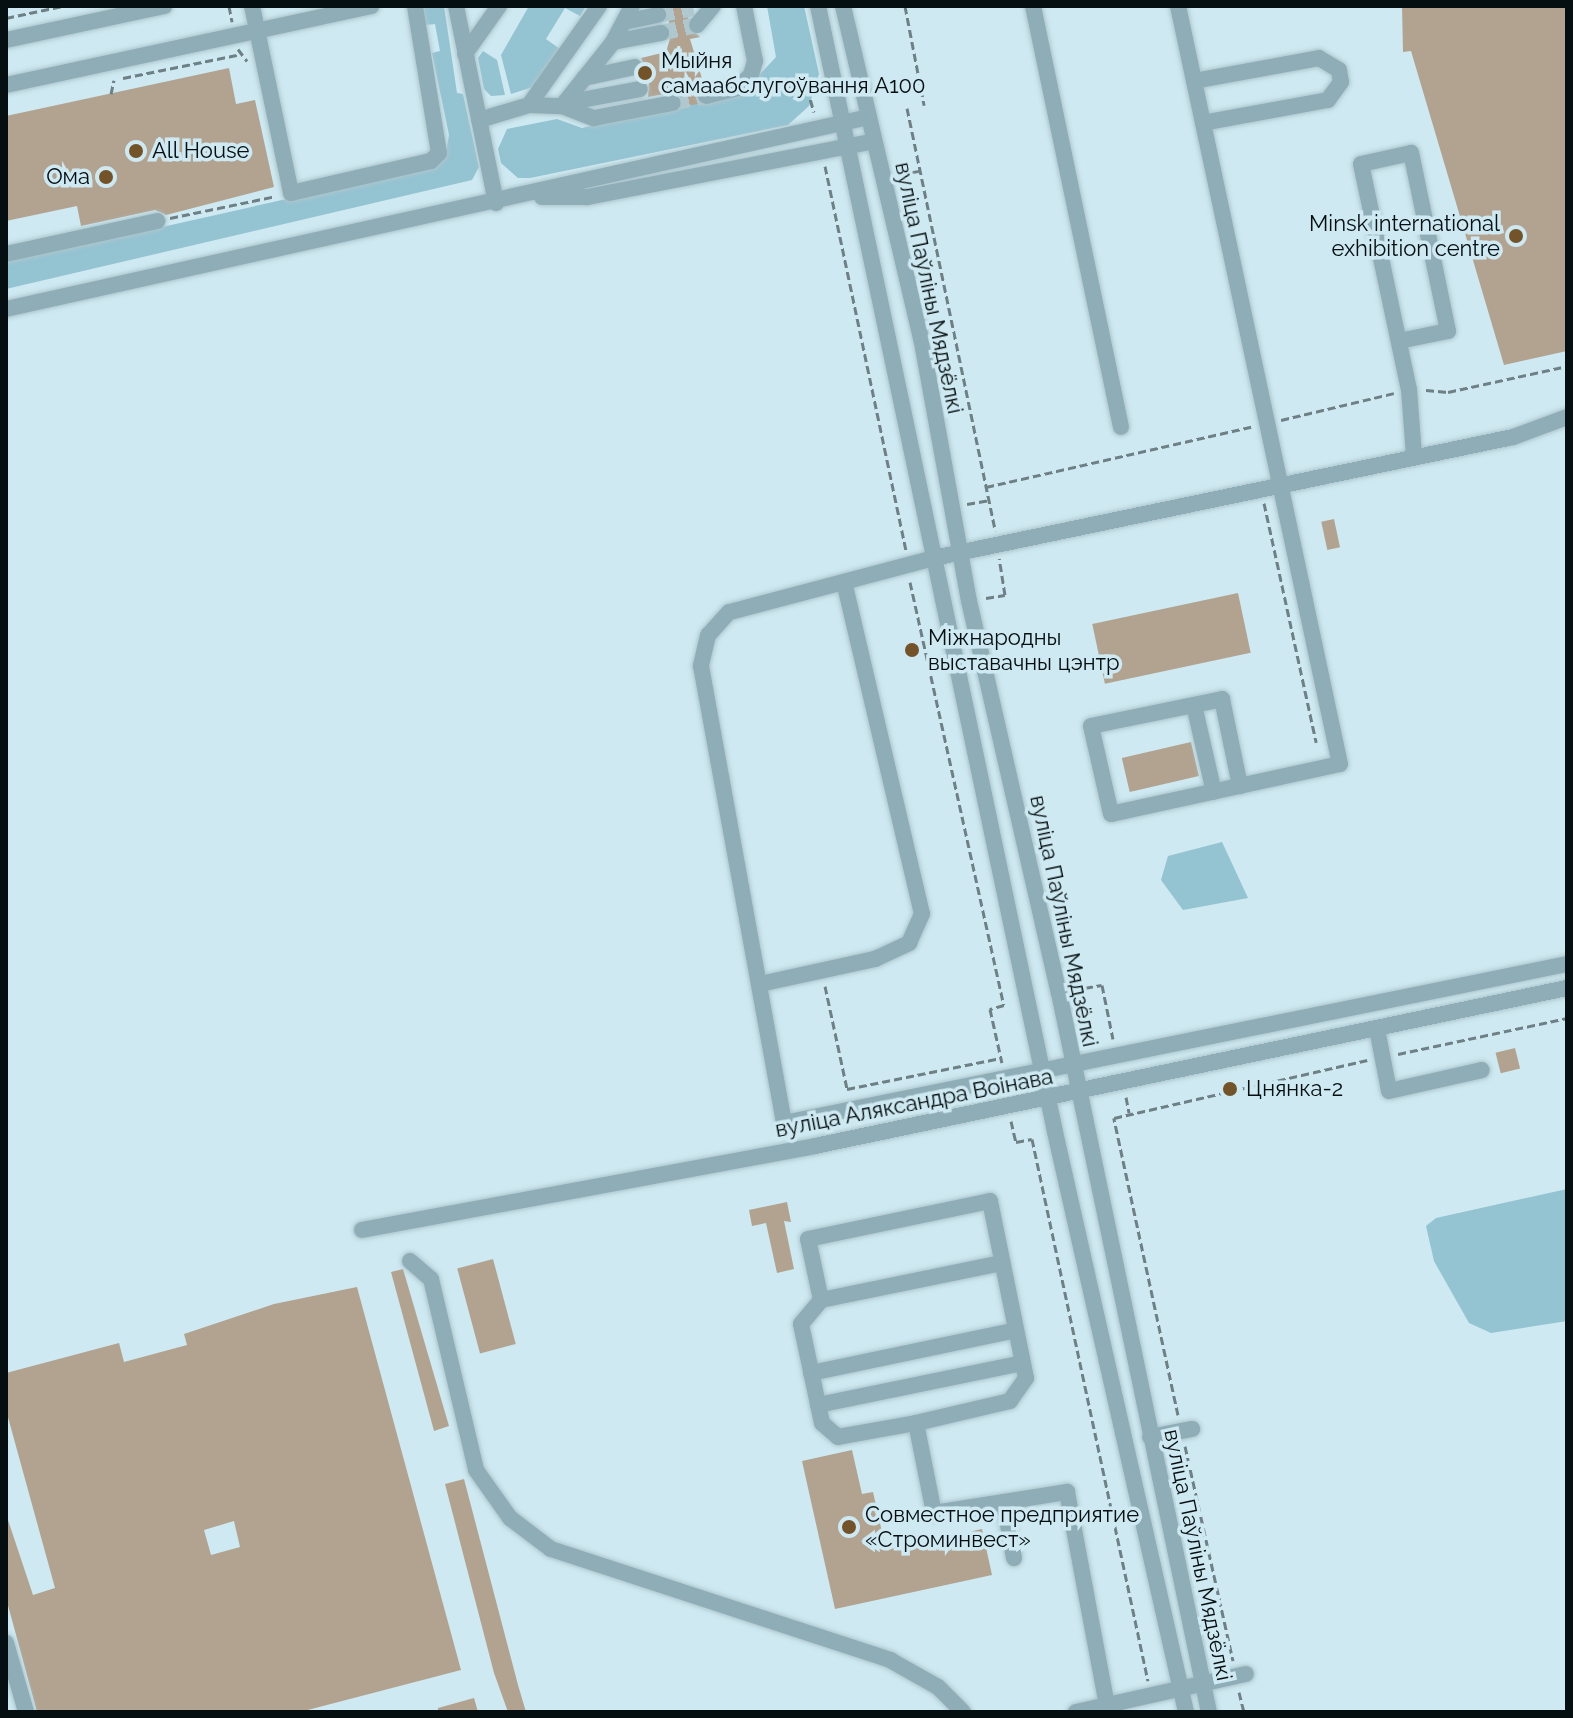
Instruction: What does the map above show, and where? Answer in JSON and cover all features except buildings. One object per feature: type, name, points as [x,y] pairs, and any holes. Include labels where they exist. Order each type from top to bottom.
[{"type":"street","points":[[6,40],[164,6]]},
{"type":"street","points":[[252,6],[291,193],[431,161],[442,143],[415,6]]},
{"type":"street","points":[[6,85],[372,6]]},
{"type":"street","points":[[456,6],[496,203]]},
{"type":"street","points":[[465,54],[499,6]]},
{"type":"street","points":[[529,105],[599,6]]},
{"type":"street","points":[[571,95],[613,42],[632,6]]},
{"type":"street","points":[[697,13],[705,23],[713,6]]},
{"type":"street","points":[[706,96],[738,88],[755,61],[744,6]]},
{"type":"street","name":"вуліца Паўліны Мядзёлкі","points":[[818,6],[1048,1098],[1186,1712]]},
{"type":"street","name":"вуліца Паўліны Мядзёлкі","points":[[843,6],[923,348],[969,601],[1059,993],[1209,1712]]},
{"type":"street","points":[[1033,6],[1121,427]]},
{"type":"street","points":[[1178,6],[1340,764],[1214,792],[1111,814],[1091,726],[1222,699],[1240,786]]},
{"type":"street","points":[[624,22],[658,15]]},
{"type":"street","points":[[613,42],[661,33]]},
{"type":"street","points":[[1194,81],[1319,58],[1339,70],[1341,82],[1328,100],[1203,123]]},
{"type":"street","points":[[479,120],[638,78],[571,95]]},
{"type":"street","points":[[571,95],[594,118],[673,103]]},
{"type":"street","points":[[6,309],[525,198],[869,117]]},
{"type":"street","points":[[525,198],[587,197],[874,141]]},
{"type":"street","points":[[1399,341],[1448,331],[1411,153],[1361,164],[1399,341],[1414,456]]},
{"type":"street","points":[[6,254],[157,221]]},
{"type":"street","points":[[844,582],[922,914],[909,943],[875,959],[760,984],[701,666],[708,635],[729,612],[934,558],[1525,434],[1567,417]]},
{"type":"street","points":[[1194,705],[1214,792]]},
{"type":"street","name":"вуліца Аляксандра Воінава","points":[[760,984],[784,1123],[1567,964]]},
{"type":"street","name":"вуліца Аляксандра Воінава","points":[[362,1230],[1079,1093],[1567,988]]},
{"type":"street","points":[[1377,1029],[1389,1091],[1482,1070]]},
{"type":"street","points":[[821,1300],[808,1239],[990,1201],[1026,1378],[1010,1401],[916,1423],[838,1437],[822,1423],[801,1324],[821,1300],[1002,1263]]},
{"type":"street","points":[[410,1261],[431,1279],[476,1470],[510,1518],[551,1549],[890,1660],[938,1687],[963,1712]]},
{"type":"street","points":[[811,1373],[1016,1330]]},
{"type":"street","points":[[818,1405],[1023,1363]]},
{"type":"street","points":[[916,1423],[934,1513],[1067,1492],[1107,1709]]},
{"type":"street","points":[[1150,1437],[1187,1430]]},
{"type":"street","points":[[1004,1502],[1014,1558]]},
{"type":"street","points":[[6,1643],[26,1712]]},
{"type":"street","points":[[1076,1712],[1107,1709],[1240,1676]]},
{"type":"path","points":[[6,18],[63,6]]},
{"type":"path","points":[[905,6],[924,105]]},
{"type":"path","points":[[98,83],[260,51]]},
{"type":"path","points":[[111,94],[114,80]]},
{"type":"path","points":[[738,88],[807,88],[817,128]]},
{"type":"path","points":[[907,108],[1005,595],[969,601]]},
{"type":"path","points":[[821,149],[1004,1005]]},
{"type":"path","points":[[157,221],[281,195]]},
{"type":"path","points":[[1264,503],[1316,742]]},
{"type":"path","points":[[920,613],[944,611]]},
{"type":"path","points":[[822,971],[847,1089],[1001,1058]]},
{"type":"path","points":[[1059,993],[1102,985],[1114,1040],[1120,1040]]},
{"type":"path","points":[[1005,1076],[990,1009],[1028,1000]]},
{"type":"path","points":[[1244,1712],[1240,1676],[1187,1430],[1114,1118],[1567,1018]]},
{"type":"path","points":[[1008,1107],[1016,1142],[1032,1139],[1152,1696]]},
{"type":"shaded area","points":[[423,6],[444,6],[457,93],[463,94],[479,167],[472,180],[6,289],[6,262],[425,168],[446,153],[449,135],[432,53],[440,51],[435,24],[426,25]]},
{"type":"shaded area","points":[[529,6],[586,6],[580,16],[565,8],[546,39],[560,49],[536,86],[511,94],[501,55]]},
{"type":"shaded area","points":[[767,6],[804,6],[819,74],[809,106],[788,125],[530,178],[518,178],[501,163],[498,149],[507,129],[557,119],[582,128],[744,91],[776,57]]},
{"type":"shaded area","points":[[483,51],[497,60],[505,95],[491,96],[484,89],[478,58]]},
{"type":"shaded area","points":[[1222,842],[1248,898],[1183,910],[1161,880],[1168,856]]},
{"type":"shaded area","points":[[1567,1189],[1567,1321],[1491,1333],[1469,1323],[1434,1261],[1426,1226],[1436,1218]]},
{"type":"tunnel","points":[[658,15],[693,8]]},
{"type":"tunnel","points":[[661,33],[697,25]]},
{"type":"tunnel","points":[[673,103],[706,96]]},
{"type":"place","name":"Мыйня самаабслугоўвання A100","points":[[645,73]]},
{"type":"place","name":"All House","points":[[136,151]]},
{"type":"place","name":"Ома","points":[[106,177]]},
{"type":"place","name":"Minsk international exhibition centre","points":[[1516,236]]},
{"type":"place","name":"Міжнародны выставачны цэнтр","points":[[912,650]]},
{"type":"place","name":"Цнянка-2","points":[[1230,1089]]},
{"type":"place","name":"Совместное предприятие «Строминвест»","points":[[849,1527]]}]
